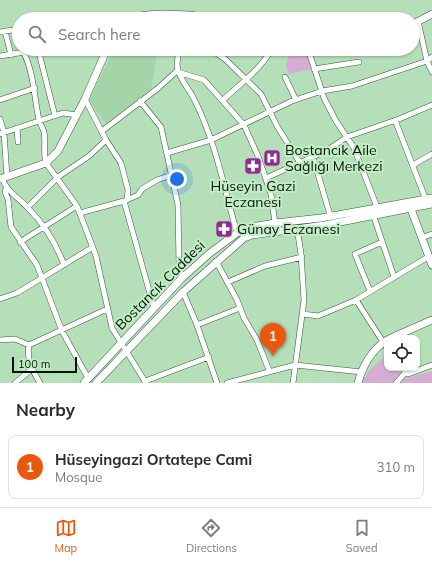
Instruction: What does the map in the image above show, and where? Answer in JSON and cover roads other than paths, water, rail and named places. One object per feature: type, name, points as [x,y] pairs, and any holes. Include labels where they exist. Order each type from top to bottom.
[{"type":"main road","points":[[420,20],[432,14]]},
{"type":"main road","points":[[3,178],[46,163],[58,151],[85,99],[104,56]]},
{"type":"main road","name":"Bostancık Caddesi","points":[[86,380],[182,278],[210,253],[237,233],[252,227],[275,223],[430,200]]},
{"type":"main road","name":"Bostancık Caddesi","points":[[96,383],[183,292],[216,261],[244,238],[252,235],[325,225],[373,214],[411,208],[430,200]]},
{"type":"main road","points":[[411,208],[432,265]]},
{"type":"main road","points":[[398,335],[432,320]]},
{"type":"main road","points":[[358,383],[367,361],[384,346]]},
{"type":"street","points":[[0,56],[11,55],[3,32]]},
{"type":"street","points":[[420,38],[432,72]]},
{"type":"street","points":[[26,56],[29,63],[35,88],[39,122],[44,132],[43,154],[46,163],[58,177],[80,213],[93,247],[112,328],[145,382],[209,357]]},
{"type":"street","points":[[42,56],[55,116]]},
{"type":"street","points":[[177,56],[176,60],[177,71],[193,96],[205,121],[228,192],[237,233]]},
{"type":"street","points":[[220,56],[246,78],[261,94],[300,162]]},
{"type":"street","points":[[223,100],[260,67],[267,56]]},
{"type":"street","points":[[310,56],[322,91],[336,121],[357,154],[377,207]]},
{"type":"street","points":[[168,153],[211,140],[296,100],[322,91],[352,86],[427,61],[432,57]]},
{"type":"street","points":[[314,68],[360,62]]},
{"type":"street","points":[[102,131],[177,71]]},
{"type":"street","points":[[177,71],[204,80],[244,125],[266,178],[271,194],[275,223]]},
{"type":"street","points":[[285,77],[296,100]]},
{"type":"street","points":[[0,100],[35,88]]},
{"type":"street","points":[[85,99],[106,140],[121,163],[128,186],[126,201],[154,308]]},
{"type":"street","points":[[140,101],[161,127],[168,153],[178,205],[179,264],[182,278]]},
{"type":"street","points":[[266,178],[314,156],[347,137],[432,105]]},
{"type":"street","points":[[2,133],[63,113],[77,114]]},
{"type":"street","points":[[0,119],[2,133],[3,178],[6,188],[5,192],[8,199],[11,227],[37,265],[41,280],[62,331],[86,380]]},
{"type":"street","points":[[395,120],[413,165],[430,200]]},
{"type":"street","points":[[17,128],[18,142]]},
{"type":"street","points":[[28,207],[58,177],[89,156],[106,140]]},
{"type":"street","points":[[413,165],[432,154]]},
{"type":"street","points":[[314,156],[330,216]]},
{"type":"street","points":[[80,213],[126,201],[138,195],[142,189],[157,180],[172,175]]},
{"type":"street","points":[[6,188],[28,207],[44,227],[58,249],[64,265]]},
{"type":"street","points":[[20,242],[77,206]]},
{"type":"street","points":[[373,214],[394,277]]},
{"type":"street","points":[[292,383],[304,300],[302,257],[298,228]]},
{"type":"street","points":[[421,238],[432,234]]},
{"type":"street","points":[[370,291],[355,254],[382,242]]},
{"type":"street","points":[[0,299],[17,293],[41,280],[93,247]]},
{"type":"street","points":[[228,282],[265,266],[302,257]]},
{"type":"street","points":[[303,314],[318,316],[356,300],[428,257]]},
{"type":"street","points":[[216,261],[257,340],[269,370]]},
{"type":"street","points":[[183,292],[209,357],[217,383]]},
{"type":"street","points":[[356,300],[384,341]]},
{"type":"street","points":[[197,325],[240,308]]},
{"type":"street","points":[[0,340],[15,340],[29,345],[107,309]]},
{"type":"street","points":[[29,345],[28,354],[32,369],[40,383]]},
{"type":"street","points":[[227,383],[269,370],[295,365],[362,372]]},
{"type":"street","points":[[420,370],[432,365]]},
{"type":"street","points":[[15,383],[32,369]]},
{"type":"street","points":[[396,383],[403,371]]},
{"type":"street","points":[[405,371],[408,374],[416,371]]},
{"type":"place","name":"Bostancık Aile Sağlığı Merkezi","points":[[272,158]]},
{"type":"place","name":"Hüseyin Gazi Eczanesi","points":[[253,166]]},
{"type":"place","name":"Günay Eczanesi","points":[[224,229]]},
{"type":"place","name":"Hüseyingazi Ortatepe Cami","points":[[273,356]]}]
